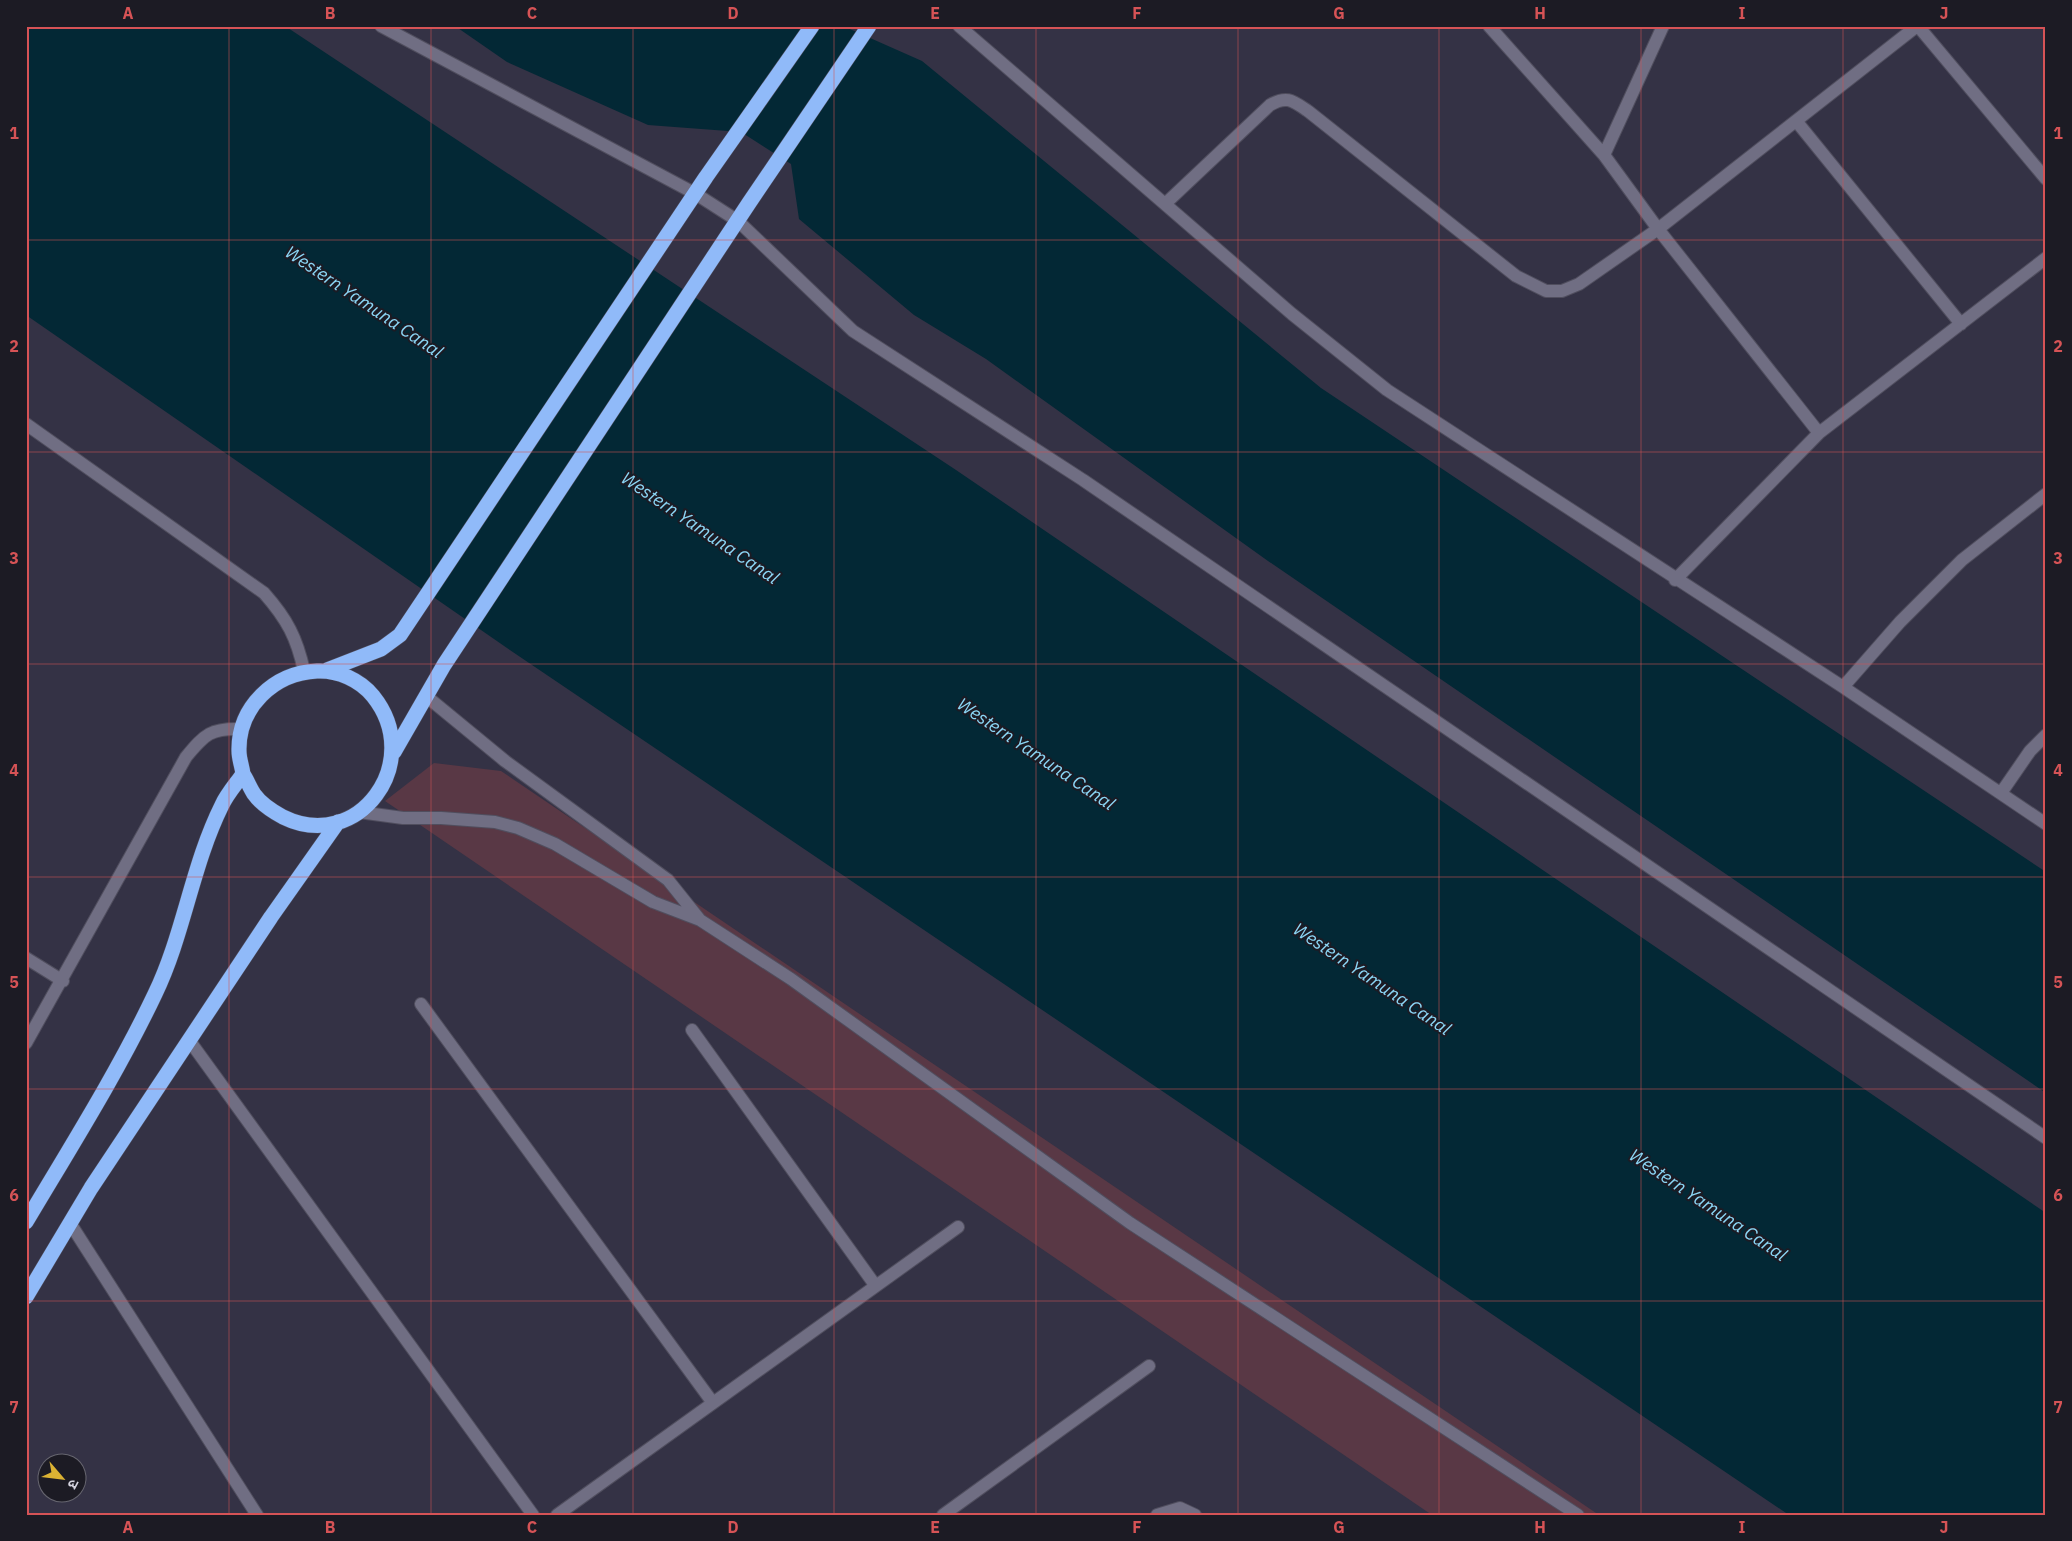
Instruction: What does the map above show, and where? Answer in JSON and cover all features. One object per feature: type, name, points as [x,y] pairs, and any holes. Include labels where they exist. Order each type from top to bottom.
[{"type":"highway","points":[[327,670],[350,677],[368,690],[378,702],[392,730],[393,753],[388,776],[376,796],[359,812],[338,822],[315,825],[292,821],[271,811],[254,794],[243,774],[239,752],[241,729],[250,708],[264,690],[283,678],[304,671],[327,670],[381,649],[400,635],[706,177],[812,26]]},
{"type":"highway","points":[[393,753],[444,664],[749,203],[870,26]]},
{"type":"highway","points":[[26,1222],[60,1169],[156,994],[209,833],[223,802],[243,774]]},
{"type":"highway","points":[[26,1297],[70,1223],[189,1040],[338,822]]},
{"type":"street","points":[[381,26],[696,194],[738,221],[853,331],[1083,480],[2046,1138]]},
{"type":"street","points":[[959,26],[1292,314],[1387,390],[1843,688],[2046,824]]},
{"type":"street","points":[[1604,155],[1663,26]]},
{"type":"street","points":[[1165,204],[1270,104],[1281,99],[1292,101],[1308,111],[1516,276],[1546,291],[1562,291],[1579,284],[1658,229],[1797,122],[1917,26],[2046,179]]},
{"type":"street","points":[[1494,28],[1604,155],[1658,229],[1819,433]]},
{"type":"street","points":[[1797,122],[1961,324]]},
{"type":"street","points":[[1675,580],[1819,433],[2046,258]]},
{"type":"street","points":[[26,424],[264,593],[290,626],[299,648],[304,671]]},
{"type":"street","points":[[1843,688],[1900,622],[1962,560],[2046,494]]},
{"type":"street","points":[[426,696],[505,761],[668,880],[700,920]]},
{"type":"street","points":[[26,1043],[186,757],[201,739],[219,728],[241,729]]},
{"type":"street","points":[[2001,793],[2030,751],[2046,735]]},
{"type":"street","points":[[359,812],[403,818],[441,818],[495,822],[518,828],[556,844],[653,902],[700,920],[791,979],[1130,1223],[1578,1515]]},
{"type":"street","points":[[26,958],[62,981]]},
{"type":"street","points":[[421,1004],[712,1403]]},
{"type":"street","points":[[692,1030],[875,1285]]},
{"type":"street","points":[[189,1040],[533,1515]]},
{"type":"street","points":[[70,1223],[257,1515]]},
{"type":"street","points":[[557,1515],[958,1227]]},
{"type":"street","points":[[943,1515],[1149,1366]]},
{"type":"street","points":[[1157,1515],[1180,1508],[1195,1515]]},
{"type":"shaded area","points":[[434,763],[501,771],[1599,1515],[1432,1515],[385,801]]},
{"type":"water","name":"Western Yamuna Canal","points":[[26,26],[285,26],[956,470],[2046,1213],[2046,1515],[1789,1515],[507,648],[26,315]]},
{"type":"water","points":[[455,26],[843,26],[922,61],[1321,388],[2046,872],[2046,1093],[1268,561],[986,359],[914,315],[799,219],[791,164],[741,132],[648,125],[507,62]]}]
